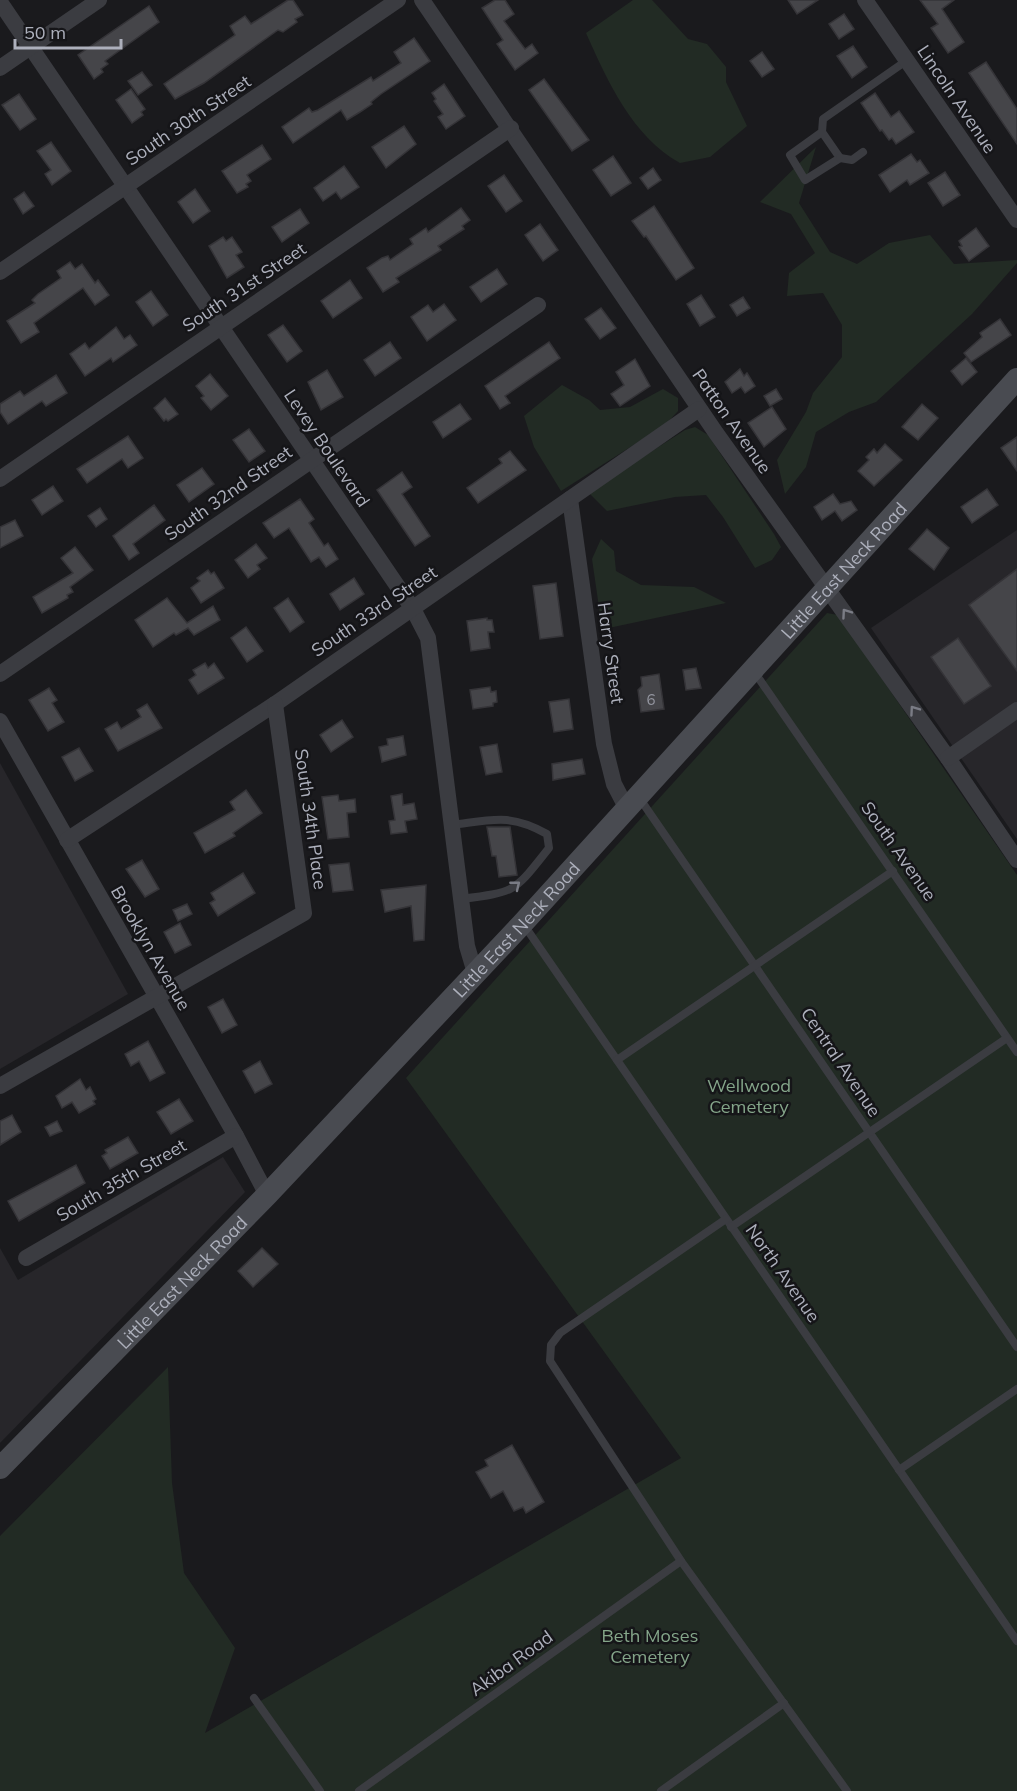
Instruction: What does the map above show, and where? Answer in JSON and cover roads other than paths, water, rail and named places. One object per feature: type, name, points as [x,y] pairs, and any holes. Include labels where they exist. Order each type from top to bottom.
[{"type":"main road","name":"Little East Neck Road","points":[[0,1468],[267,1195],[522,924],[1017,379]]},
{"type":"street","points":[[0,68],[99,0]]},
{"type":"street","name":"South 30th Street","points":[[0,272],[398,0]]},
{"type":"street","name":"Patton Avenue","points":[[422,0],[511,128],[699,409],[948,758],[1017,860]]},
{"type":"street","name":"Lincoln Avenue","points":[[865,0],[1017,220]]},
{"type":"street","name":"Levey Boulevard","points":[[0,2],[413,609],[428,638],[467,946],[475,973]]},
{"type":"street","name":"South 31st Street","points":[[0,479],[511,128]]},
{"type":"street","name":"South 32nd Street","points":[[0,674],[538,305]]},
{"type":"street","name":"South 33rd Street","points":[[67,840],[275,704],[699,409]]},
{"type":"street","name":"Harry Street","points":[[570,499],[604,744],[614,784],[632,802]]},
{"type":"street","name":"South 34th Place","points":[[156,997],[304,913],[275,704]]},
{"type":"street","points":[[948,758],[1017,710]]},
{"type":"street","name":"Brooklyn Avenue","points":[[0,721],[237,1136],[267,1195]]},
{"type":"street","points":[[0,1086],[156,997]]},
{"type":"street","name":"South 35th Street","points":[[26,1258],[237,1136]]},
{"type":"lane","points":[[840,158],[822,132],[823,119],[906,61]]},
{"type":"lane","points":[[822,132],[790,155],[806,180],[840,158],[852,160],[862,152]]},
{"type":"lane","name":"South Avenue","points":[[753,669],[1017,1052]]},
{"type":"lane","name":"Central Avenue","points":[[632,802],[754,965],[1017,1347]]},
{"type":"lane","points":[[452,825],[507,818],[517,820],[547,834],[550,841],[549,848],[518,886],[497,894],[461,899]]},
{"type":"lane","points":[[617,1060],[893,872]]},
{"type":"lane","name":"North Avenue","points":[[522,924],[1017,1641]]},
{"type":"lane","points":[[847,1791],[681,1561],[555,1372],[550,1361],[550,1349],[556,1337],[565,1330],[869,1133],[1007,1038]]},
{"type":"lane","points":[[899,1470],[1017,1389]]},
{"type":"lane","name":"Akiba Road","points":[[359,1791],[681,1561]]},
{"type":"lane","points":[[254,1698],[320,1791]]},
{"type":"lane","points":[[661,1791],[784,1703]]},
{"type":"park label","name":"Wellwood Cemetery","points":[[749,1095]]},
{"type":"park label","name":"Beth Moses Cemetery","points":[[650,1645]]}]
